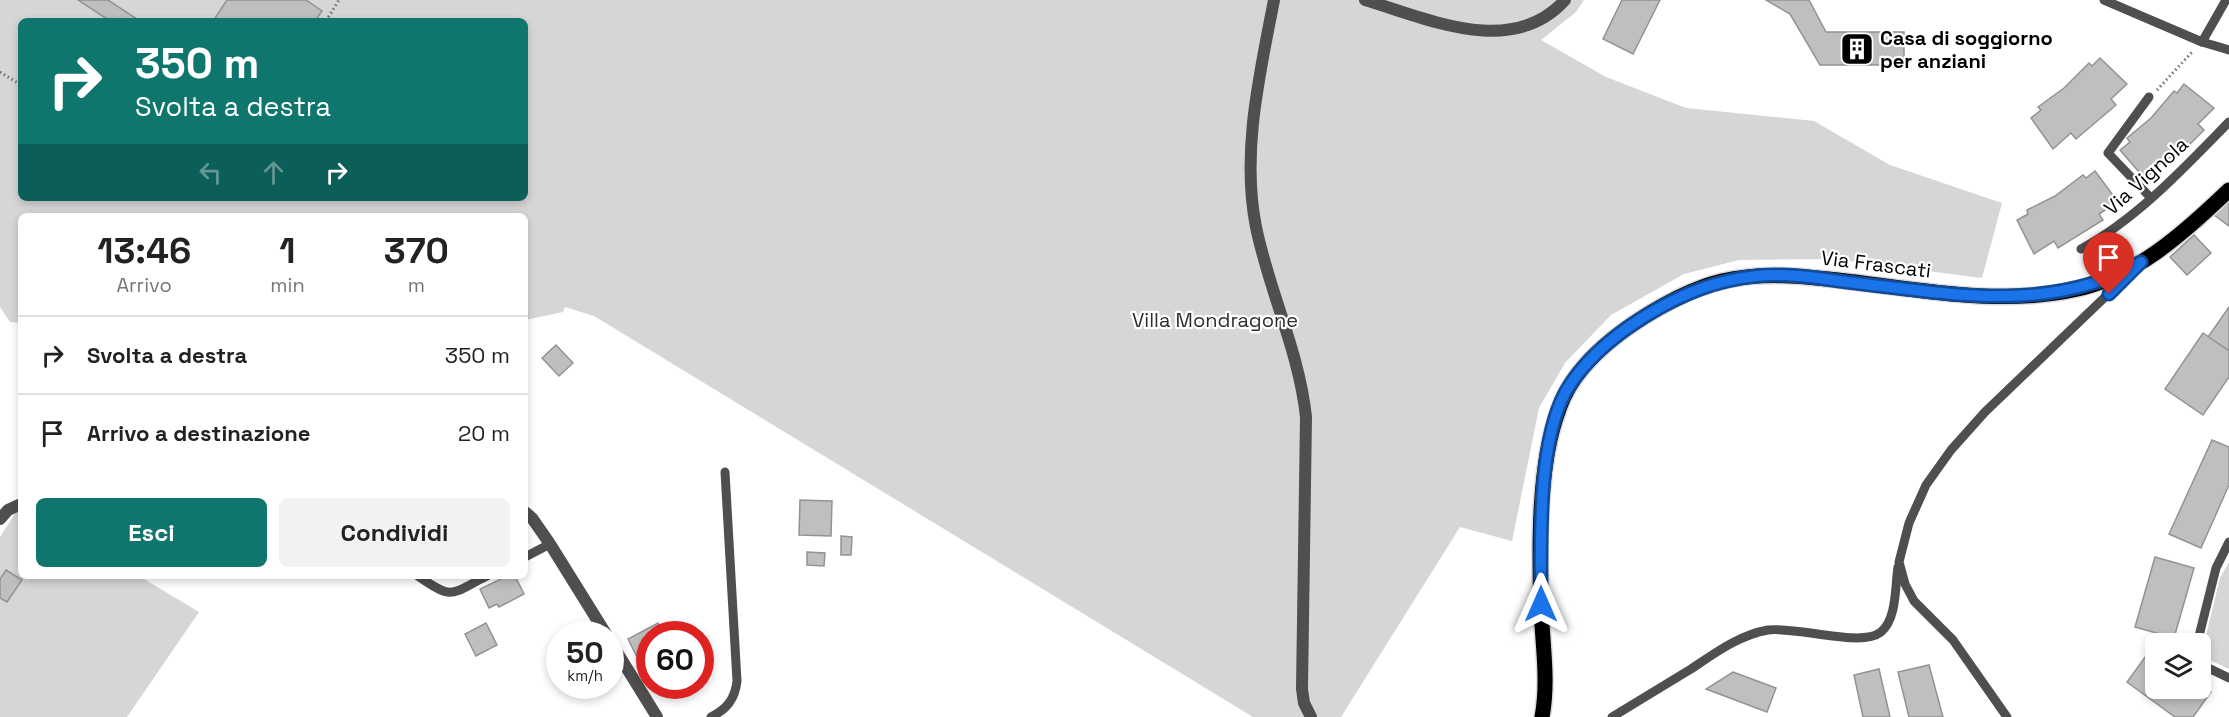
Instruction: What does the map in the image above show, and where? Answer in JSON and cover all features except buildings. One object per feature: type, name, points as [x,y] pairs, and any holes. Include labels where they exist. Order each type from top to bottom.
[{"type":"main road","name":"Via Frascati","points":[[1542,717],[1545,683],[1541,604],[1541,522],[1552,429],[1562,401],[1573,381],[1619,334],[1685,294],[1715,283],[1749,277],[1805,277],[1978,296],[2051,293],[2083,287],[2108,279],[2141,262],[2187,229],[2229,190]]},
{"type":"street","points":[[1274,0],[1255,102],[1251,190],[1257,233],[1297,366],[1306,417],[1302,689],[1304,703],[1311,717]]},
{"type":"street","points":[[1365,0],[1465,29],[1486,31],[1508,29],[1531,22],[1551,12],[1565,0]]},
{"type":"street","points":[[0,519],[12,507],[18,505]]},
{"type":"street","points":[[528,515],[550,544],[598,621]]},
{"type":"street","points":[[624,664],[657,717]]},
{"type":"lane","points":[[2104,0],[2119,4],[2202,42],[2229,50]]},
{"type":"lane","points":[[2202,42],[2226,0]]},
{"type":"lane","points":[[2149,97],[2108,153],[2150,197]]},
{"type":"lane","name":"Via Vignola","points":[[2081,249],[2118,227],[2192,160],[2229,122]]},
{"type":"lane","points":[[1612,717],[1734,642],[1756,633],[1779,629],[1856,638],[1875,636],[1885,628],[1890,618],[1905,534],[1918,501],[1931,478],[1951,450],[1985,412],[2141,262]]},
{"type":"lane","points":[[711,717],[728,705],[735,694],[737,681],[725,472]]},
{"type":"lane","points":[[2200,633],[2216,568],[2229,542]]},
{"type":"lane","points":[[528,555],[550,544]]},
{"type":"lane","points":[[1899,562],[1905,584],[1914,602],[1953,640],[2007,717]]},
{"type":"lane","points":[[422,579],[438,590],[447,593],[457,591],[481,579]]},
{"type":"lane","points":[[2211,669],[2229,678]]},
{"type":"path","points":[[328,18],[339,0]]},
{"type":"path","points":[[2149,97],[2202,42]]},
{"type":"path","points":[[0,72],[18,83]]},
{"type":"green space","name":"Villa Mondragone","points":[[0,0],[1584,0],[1576,12],[1541,40],[1606,77],[1686,108],[1814,121],[1890,165],[2002,203],[1982,278],[1833,259],[1739,260],[1684,274],[1611,315],[1565,363],[1539,408],[1512,541],[1460,527],[1341,717],[1253,717],[594,316],[565,307],[563,312],[528,319],[528,213],[18,213],[18,323],[10,322],[0,307]]},
{"type":"green space","points":[[18,509],[18,579],[144,579],[199,612],[127,717],[0,717],[0,537]]},
{"type":"green space","points":[[2229,562],[2229,669],[2211,661],[2211,633],[2207,633],[2220,578]]},
{"type":"place","name":"Casa di soggiorno per anziani","points":[[1857,49]]},
{"type":"route","points":[[1541,604],[1543,500],[1551,436],[1565,393],[1585,367],[1619,334],[1676,298],[1715,283],[1763,276],[1818,278],[1978,296],[2034,295],[2075,290],[2108,279],[2141,262],[2109,294]]}]
